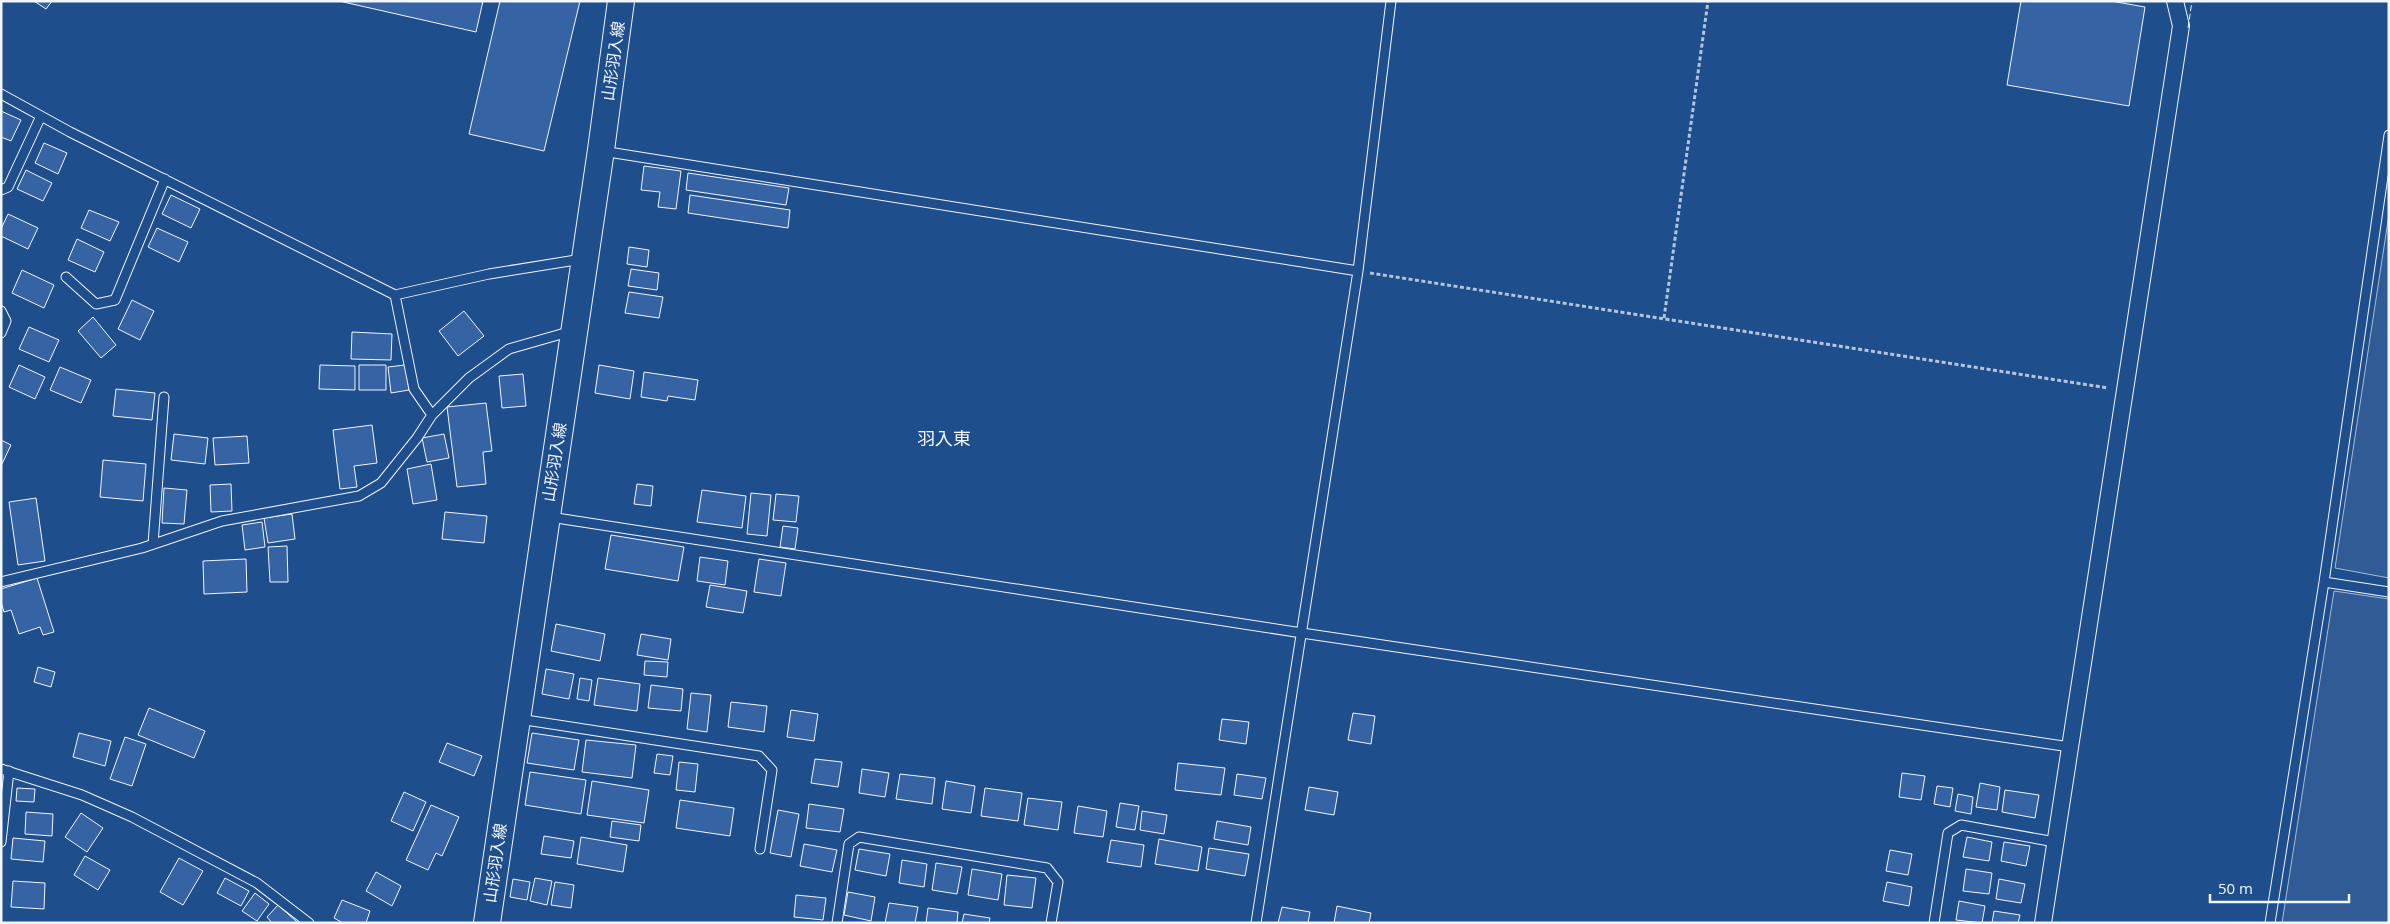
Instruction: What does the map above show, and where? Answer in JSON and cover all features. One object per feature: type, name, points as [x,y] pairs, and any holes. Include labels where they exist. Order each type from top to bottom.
[{"type":"main road","name":"山形羽入線","points":[[487,923],[575,330],[621,1]]},
{"type":"street","points":[[2043,923],[2181,26],[2175,1]]},
{"type":"lane","points":[[1256,923],[1358,271],[1391,1]]},
{"type":"lane","points":[[1,94],[165,180],[395,295],[489,274],[585,258]]},
{"type":"lane","points":[[1,190],[8,187],[41,116]]},
{"type":"lane","points":[[2270,923],[2324,582],[2389,135]]},
{"type":"lane","points":[[601,150],[1358,271]]},
{"type":"lane","points":[[66,277],[96,304],[115,300],[165,180]]},
{"type":"lane","points":[[395,295],[414,389],[432,415]]},
{"type":"lane","points":[[1,312],[6,321],[1,333]]},
{"type":"lane","points":[[1,582],[153,544],[222,521],[359,496],[380,482],[417,438],[432,415],[469,378],[509,349],[575,330]]},
{"type":"lane","points":[[153,544],[164,397]]},
{"type":"lane","points":[[546,516],[1302,633],[2070,747]]},
{"type":"lane","points":[[2324,582],[2389,592]]},
{"type":"lane","points":[[516,718],[759,756],[772,770],[760,850]]},
{"type":"lane","points":[[1,842],[5,770],[82,795],[132,817],[257,883],[309,923]]},
{"type":"lane","points":[[1934,923],[1948,833],[1960,825],[2055,842]]},
{"type":"lane","points":[[837,923],[849,844],[859,838],[1047,868],[1058,882],[1051,923]]},
{"type":"path","points":[[1664,318],[1708,1]]},
{"type":"path","points":[[1358,271],[2126,390]]},
{"type":"shaded area","points":[[2389,214],[2389,578],[2335,568]]},
{"type":"shaded area","points":[[2334,591],[2389,599],[2389,923],[2282,923]]},
{"type":"building","points":[[34,1],[52,1],[46,9]]},
{"type":"building","points":[[339,1],[483,1],[476,32]]},
{"type":"building","points":[[500,1],[580,1],[544,151],[469,134]]},
{"type":"building","points":[[2021,1],[2111,1],[2145,7],[2129,106],[2007,85]]},
{"type":"building","points":[[1,111],[21,120],[11,141],[1,137]]},
{"type":"building","points":[[44,143],[67,153],[58,174],[35,163]]},
{"type":"building","points":[[644,166],[681,171],[676,209],[658,207],[660,192],[641,190]]},
{"type":"building","points":[[26,170],[52,183],[43,201],[17,189]]},
{"type":"building","points":[[688,173],[789,188],[786,205],[686,190]]},
{"type":"building","points":[[171,195],[200,209],[191,228],[162,214]]},
{"type":"building","points":[[690,195],[790,210],[788,228],[688,213]]},
{"type":"building","points":[[89,210],[119,222],[110,241],[81,228]]},
{"type":"building","points":[[8,214],[38,228],[28,249],[1,236],[1,229]]},
{"type":"building","points":[[157,228],[188,242],[179,262],[148,247]]},
{"type":"building","points":[[77,239],[104,252],[95,272],[68,260]]},
{"type":"building","points":[[629,247],[649,250],[647,267],[627,264]]},
{"type":"building","points":[[631,269],[659,273],[657,290],[628,286]]},
{"type":"building","points":[[22,270],[54,285],[44,308],[12,293]]},
{"type":"building","points":[[629,292],[663,297],[659,318],[625,313]]},
{"type":"building","points":[[132,300],[154,311],[140,340],[118,329]]},
{"type":"building","points":[[464,311],[484,336],[458,356],[439,331]]},
{"type":"building","points":[[93,317],[116,345],[101,358],[78,331]]},
{"type":"building","points":[[29,327],[59,340],[49,362],[19,349]]},
{"type":"building","points":[[352,332],[392,334],[391,360],[351,359]]},
{"type":"building","points":[[19,365],[45,377],[35,399],[9,387]]},
{"type":"building","points":[[320,365],[355,366],[355,390],[319,389]]},
{"type":"building","points":[[359,365],[386,365],[386,390],[359,390]]},
{"type":"building","points":[[405,365],[409,390],[391,393],[388,367]]},
{"type":"building","points":[[599,365],[634,371],[630,399],[595,393]]},
{"type":"building","points":[[60,367],[91,380],[81,403],[50,390]]},
{"type":"building","points":[[644,372],[698,380],[695,400],[668,396],[667,401],[641,397]]},
{"type":"building","points":[[523,374],[526,406],[502,408],[499,376]]},
{"type":"building","points":[[116,389],[155,393],[152,420],[113,416]]},
{"type":"building","points":[[486,403],[492,451],[483,452],[486,484],[457,487],[447,407]]},
{"type":"building","points":[[372,425],[377,463],[354,466],[357,487],[340,489],[333,430]]},
{"type":"building","points":[[174,434],[208,438],[205,464],[171,460]]},
{"type":"building","points":[[444,434],[449,458],[427,462],[422,438]]},
{"type":"building","points":[[247,436],[249,463],[215,465],[213,438]]},
{"type":"building","points":[[1,440],[11,445],[1,466]]},
{"type":"building","points":[[103,460],[146,464],[143,501],[100,497]]},
{"type":"building","points":[[431,464],[437,500],[413,504],[407,469]]},
{"type":"building","points":[[231,484],[232,511],[211,512],[210,485]]},
{"type":"building","points":[[637,484],[653,486],[651,506],[634,504]]},
{"type":"building","points":[[164,488],[187,490],[184,524],[162,523]]},
{"type":"building","points":[[702,490],[746,496],[742,528],[697,522]]},
{"type":"building","points":[[751,493],[771,495],[767,536],[747,534]]},
{"type":"building","points":[[776,494],[799,496],[796,522],[773,520]]},
{"type":"building","points":[[36,498],[45,561],[18,565],[9,502]]},
{"type":"building","points":[[445,512],[487,516],[484,543],[442,539]]},
{"type":"building","points":[[292,514],[295,539],[268,543],[264,518]]},
{"type":"building","points":[[262,522],[265,547],[245,550],[242,525]]},
{"type":"building","points":[[783,526],[798,528],[795,549],[780,547]]},
{"type":"building","points":[[611,535],[684,547],[678,581],[605,569]]},
{"type":"building","points":[[287,546],[288,582],[270,582],[268,547]]},
{"type":"building","points":[[700,557],[728,561],[725,585],[697,581]]},
{"type":"building","points":[[246,559],[247,592],[204,594],[203,561]]},
{"type":"building","points":[[759,559],[786,563],[781,596],[754,592]]},
{"type":"building","points":[[37,578],[54,632],[43,635],[40,627],[19,634],[11,610],[4,612],[1,602],[1,589]]},
{"type":"building","points":[[710,585],[747,591],[743,613],[706,607]]},
{"type":"building","points":[[556,624],[605,634],[600,661],[551,651]]},
{"type":"building","points":[[641,634],[671,639],[668,660],[637,655]]},
{"type":"building","points":[[645,661],[668,662],[667,677],[644,675]]},
{"type":"building","points":[[38,667],[55,672],[51,687],[34,682]]},
{"type":"building","points":[[546,669],[574,674],[569,699],[542,694]]},
{"type":"building","points":[[580,678],[592,680],[589,701],[577,699]]},
{"type":"building","points":[[598,678],[640,684],[637,711],[594,705]]},
{"type":"building","points":[[651,685],[683,689],[681,711],[648,708]]},
{"type":"building","points":[[691,693],[711,695],[707,732],[687,729]]},
{"type":"building","points":[[731,702],[767,706],[764,732],[728,727]]},
{"type":"building","points":[[149,708],[205,731],[194,758],[138,735]]},
{"type":"building","points":[[791,710],[818,714],[814,741],[787,737]]},
{"type":"building","points":[[1353,713],[1375,716],[1371,744],[1348,740]]},
{"type":"building","points":[[1222,719],[1249,722],[1246,744],[1219,740]]},
{"type":"building","points":[[79,733],[111,741],[105,766],[73,757]]},
{"type":"building","points":[[532,733],[579,740],[574,770],[527,763]]},
{"type":"building","points":[[125,737],[146,744],[132,786],[110,779]]},
{"type":"building","points":[[586,740],[636,745],[632,778],[582,772]]},
{"type":"building","points":[[447,743],[482,756],[474,776],[439,762]]},
{"type":"building","points":[[657,754],[673,756],[670,775],[654,773]]},
{"type":"building","points":[[815,759],[842,762],[838,787],[811,783]]},
{"type":"building","points":[[679,762],[698,764],[695,792],[676,790]]},
{"type":"building","points":[[1178,763],[1225,768],[1221,795],[1175,790]]},
{"type":"building","points":[[862,769],[889,773],[885,797],[859,793]]},
{"type":"building","points":[[530,772],[586,780],[581,814],[525,805]]},
{"type":"building","points":[[1902,773],[1925,776],[1921,800],[1899,797]]},
{"type":"building","points":[[900,774],[935,778],[932,804],[896,799]]},
{"type":"building","points":[[1237,774],[1266,778],[1262,799],[1234,795]]},
{"type":"building","points":[[592,781],[649,790],[644,823],[587,815]]},
{"type":"building","points":[[946,781],[975,786],[971,813],[942,809]]},
{"type":"building","points":[[1980,783],[2000,787],[1997,810],[1976,807]]},
{"type":"building","points":[[1937,786],[1953,788],[1950,807],[1934,804]]},
{"type":"building","points":[[1309,787],[1338,792],[1334,815],[1305,810]]},
{"type":"building","points":[[17,788],[35,789],[34,802],[16,801]]},
{"type":"building","points":[[985,788],[1022,793],[1018,821],[981,816]]},
{"type":"building","points":[[2005,790],[2039,795],[2035,818],[2002,812]]},
{"type":"building","points":[[404,792],[426,802],[413,831],[391,821]]},
{"type":"building","points":[[1958,794],[1973,797],[1971,814],[1955,811]]},
{"type":"building","points":[[1028,798],[1062,802],[1058,830],[1024,825]]},
{"type":"building","points":[[680,800],[734,808],[730,836],[676,828]]},
{"type":"building","points":[[1120,803],[1139,806],[1135,830],[1116,827]]},
{"type":"building","points":[[809,804],[844,809],[840,832],[806,828]]},
{"type":"building","points":[[431,805],[459,817],[442,856],[436,853],[428,870],[406,860]]},
{"type":"building","points":[[1078,806],[1107,811],[1103,837],[1074,833]]},
{"type":"building","points":[[778,810],[799,814],[791,857],[770,853]]},
{"type":"building","points":[[1142,811],[1167,815],[1164,834],[1140,830]]},
{"type":"building","points":[[26,812],[53,814],[52,836],[25,834]]},
{"type":"building","points":[[81,813],[103,828],[87,852],[65,837]]},
{"type":"building","points":[[612,821],[641,825],[639,841],[610,837]]},
{"type":"building","points":[[1217,821],[1251,827],[1248,845],[1214,839]]},
{"type":"building","points":[[544,836],[574,841],[571,858],[541,854]]},
{"type":"building","points":[[581,837],[627,845],[623,872],[577,864]]},
{"type":"building","points":[[1967,837],[1992,842],[1989,861],[1963,857]]},
{"type":"building","points":[[13,838],[45,841],[43,862],[11,859]]},
{"type":"building","points":[[1159,839],[1202,847],[1198,871],[1155,864]]},
{"type":"building","points":[[1111,840],[1144,845],[1141,867],[1107,862]]},
{"type":"building","points":[[2004,842],[2030,846],[2026,866],[2001,861]]},
{"type":"building","points":[[804,844],[837,850],[832,872],[800,866]]},
{"type":"building","points":[[1209,848],[1249,854],[1245,876],[1206,869]]},
{"type":"building","points":[[859,849],[890,854],[886,876],[855,870]]},
{"type":"building","points":[[1890,850],[1912,854],[1908,875],[1886,871]]},
{"type":"building","points":[[85,856],[110,870],[98,890],[74,875]]},
{"type":"building","points":[[179,858],[203,871],[183,905],[160,892]]},
{"type":"building","points":[[902,860],[927,864],[924,887],[899,883]]},
{"type":"building","points":[[936,863],[962,867],[957,894],[932,890]]},
{"type":"building","points":[[972,869],[1002,874],[998,900],[968,895]]},
{"type":"building","points":[[1966,869],[1992,873],[1989,894],[1963,891]]},
{"type":"building","points":[[376,872],[401,886],[392,906],[366,891]]},
{"type":"building","points":[[1007,875],[1036,878],[1032,908],[1004,905]]},
{"type":"building","points":[[225,878],[249,891],[241,906],[217,893]]},
{"type":"building","points":[[535,878],[552,881],[547,905],[530,901]]},
{"type":"building","points":[[513,879],[530,882],[527,900],[510,897]]},
{"type":"building","points":[[1999,879],[2025,884],[2021,903],[1996,899]]},
{"type":"building","points":[[13,881],[45,883],[44,909],[11,907]]},
{"type":"building","points":[[555,882],[574,885],[571,908],[551,905]]},
{"type":"building","points":[[1887,882],[1912,887],[1909,906],[1883,901]]},
{"type":"building","points":[[848,892],[875,897],[871,921],[844,915]]},
{"type":"building","points":[[255,893],[269,904],[257,921],[242,911]]},
{"type":"building","points":[[796,895],[826,898],[823,920],[794,917]]},
{"type":"building","points":[[342,900],[370,911],[366,923],[343,923],[334,918]]},
{"type":"building","points":[[1959,901],[1985,906],[1982,923],[1956,920]]},
{"type":"building","points":[[889,903],[918,907],[915,923],[885,923]]},
{"type":"building","points":[[278,905],[297,923],[272,923],[267,917]]},
{"type":"building","points":[[1337,906],[1371,913],[1369,923],[1334,923]]},
{"type":"building","points":[[1282,907],[1310,912],[1308,923],[1278,923]]},
{"type":"building","points":[[928,908],[958,912],[957,923],[926,923]]},
{"type":"building","points":[[1994,911],[2020,915],[2018,923],[1992,923]]},
{"type":"building","points":[[964,914],[990,918],[989,923],[962,923]]},
{"type":"fence","points":[[2188,28],[2192,1]]},
{"type":"district","name":"羽入東","points":[[944,439]]}]
